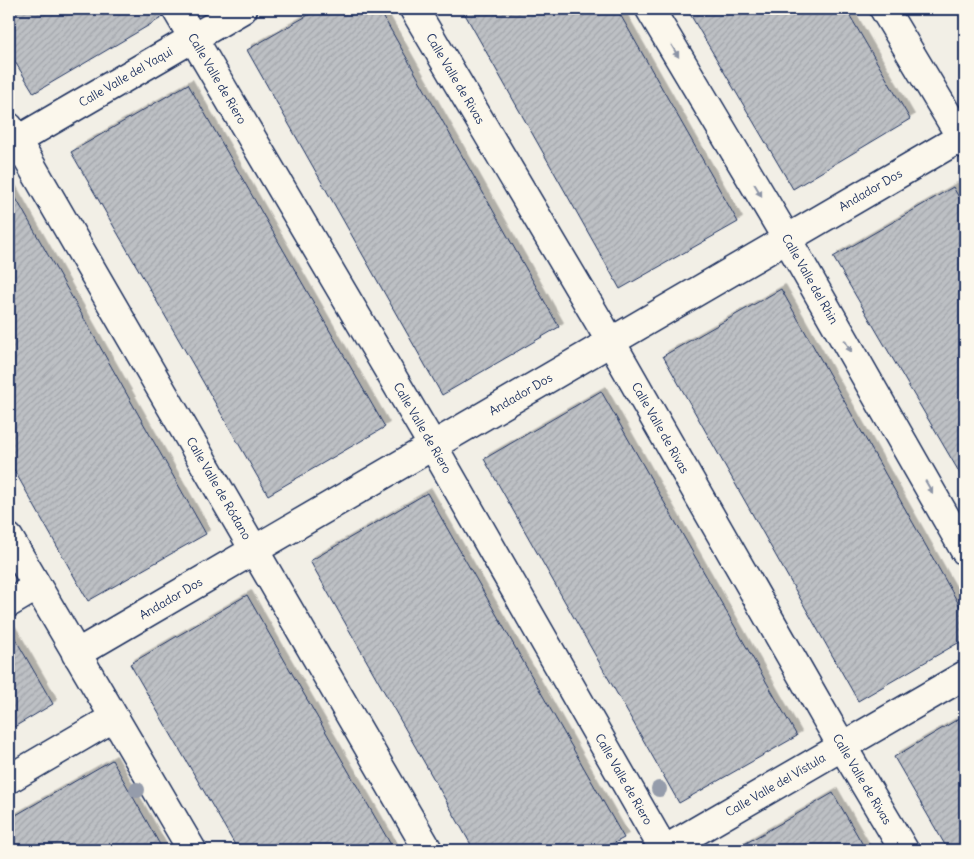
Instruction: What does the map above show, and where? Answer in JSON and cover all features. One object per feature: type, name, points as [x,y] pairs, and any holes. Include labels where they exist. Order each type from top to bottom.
[{"type":"street","name":"Calle Valle de Riero","points":[[176,9],[433,446],[664,850]]},
{"type":"street","name":"Calle Valle del Yaqui","points":[[12,137],[243,9]]},
{"type":"street","name":"Calle Valle de Rivas","points":[[414,9],[611,342],[842,746],[904,850]]},
{"type":"street","name":"Calle Valle del Rhin","points":[[650,9],[787,239],[965,551]]},
{"type":"street","points":[[884,9],[964,139]]},
{"type":"street","name":"Calle Valle de Ródano","points":[[12,137],[428,850]]},
{"type":"street","name":"Andador Dos","points":[[76,654],[787,239],[964,139]]},
{"type":"street","points":[[9,538],[36,587],[192,850]]},
{"type":"street","points":[[9,603],[36,587]]},
{"type":"street","name":"Calle Valle del Vístula","points":[[664,850],[965,674]]},
{"type":"street","points":[[9,779],[113,718]]},
{"type":"building","points":[[9,9],[160,9],[163,17],[34,93],[9,52]]},
{"type":"building","points":[[319,9],[379,9],[559,327],[442,395],[247,50]]},
{"type":"building","points":[[462,9],[617,9],[738,222],[620,289]]},
{"type":"building","points":[[687,9],[846,9],[910,119],[793,189]]},
{"type":"building","points":[[188,84],[385,427],[268,495],[71,152]]},
{"type":"building","points":[[9,186],[206,534],[88,601],[9,461]]},
{"type":"building","points":[[953,187],[965,208],[965,482],[833,257]]},
{"type":"building","points":[[781,289],[965,615],[965,639],[858,701],[663,356]]},
{"type":"building","points":[[601,391],[797,736],[679,803],[484,459]]},
{"type":"building","points":[[427,493],[624,838],[601,850],[474,850],[310,561]]},
{"type":"building","points":[[247,595],[394,850],[238,850],[130,664]]},
{"type":"building","points":[[9,628],[53,704],[9,730]]},
{"type":"building","points":[[965,715],[965,850],[948,850],[894,757]]},
{"type":"building","points":[[112,760],[163,850],[9,850],[9,819]]},
{"type":"building","points":[[833,793],[866,850],[734,850],[797,814]]}]
